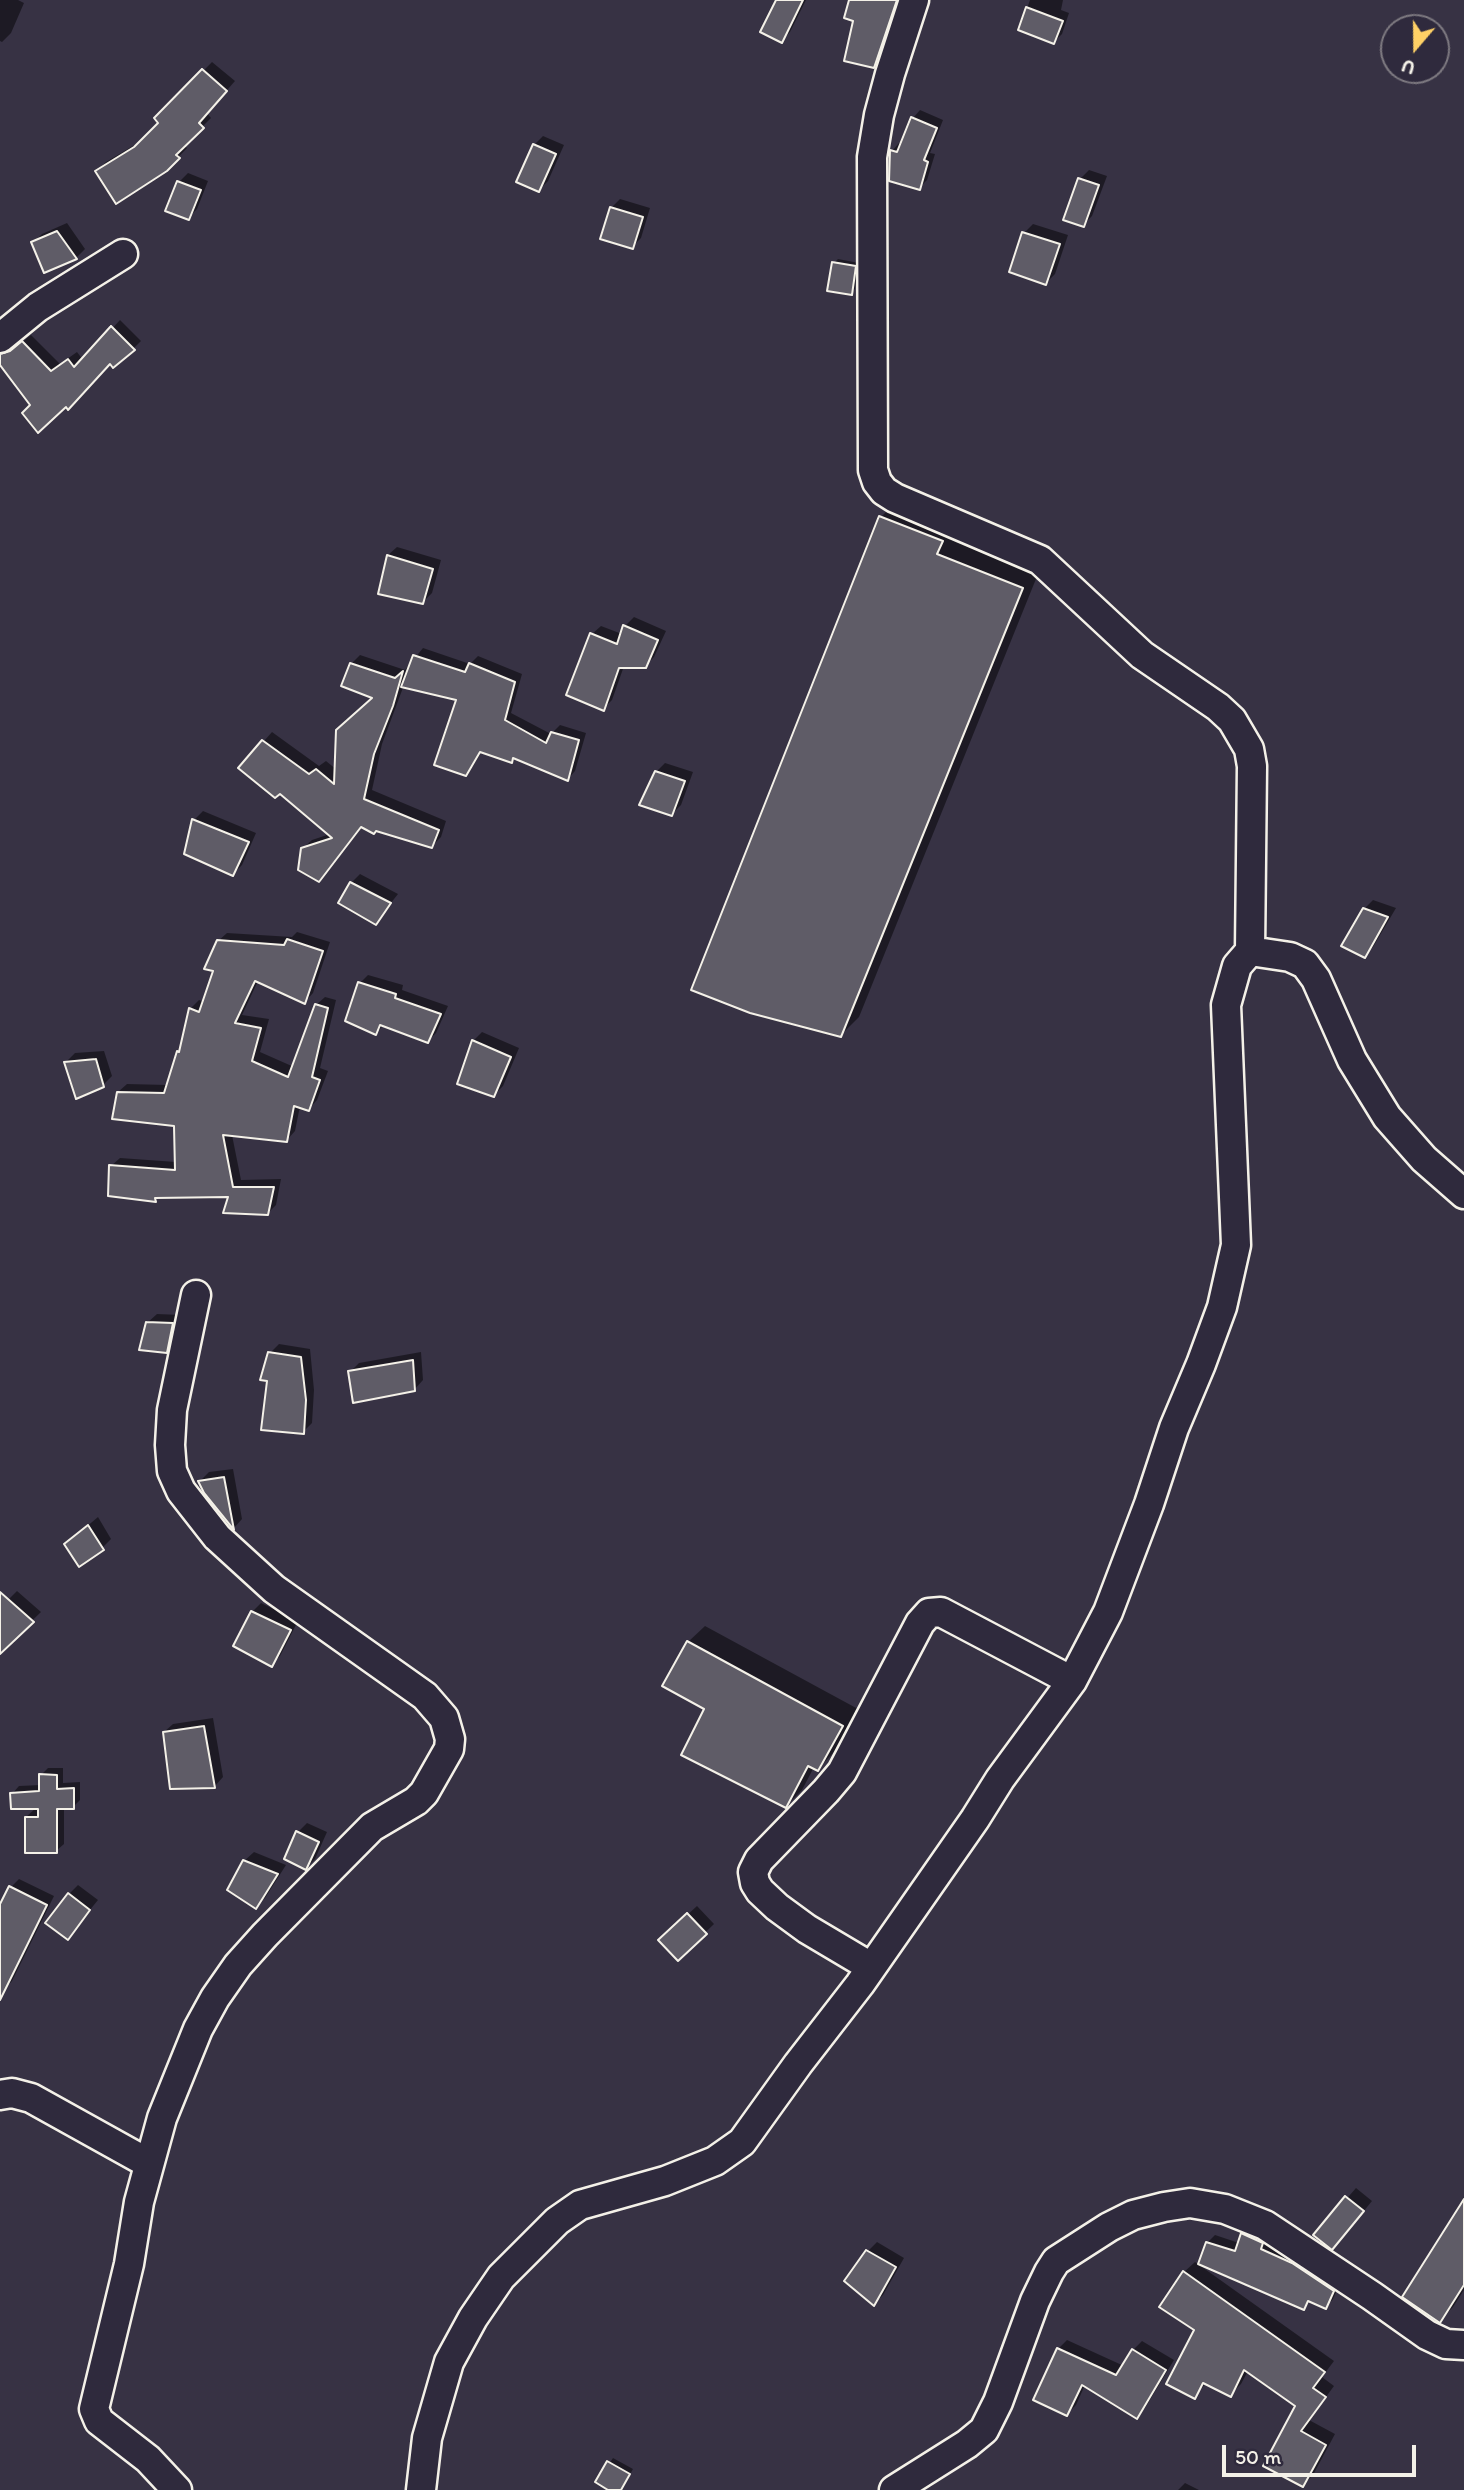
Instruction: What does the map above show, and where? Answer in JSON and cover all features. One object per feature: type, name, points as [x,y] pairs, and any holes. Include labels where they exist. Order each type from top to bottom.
[{"type":"street","points":[[421,2490],[426,2438],[449,2362],[473,2318],[501,2277],[557,2221],[580,2206],[665,2181],[715,2161],[742,2142],[871,1967],[1000,1779],[1072,1681],[1108,1612],[1149,1504],[1174,1428],[1222,1307],[1236,1245],[1228,1099],[1227,1005],[1234,973],[1240,960],[1250,951],[1252,766],[1249,749],[1232,720],[1142,655],[1040,560],[895,498],[884,491],[873,470],[872,157],[879,115],[914,0]]},
{"type":"street","points":[[0,338],[38,307],[123,254]]},
{"type":"street","points":[[1250,951],[1290,957],[1305,964],[1316,979],[1352,1060],[1387,1117],[1424,1159],[1464,1194]]},
{"type":"street","points":[[177,2490],[156,2466],[99,2421],[94,2409],[129,2264],[148,2163],[185,2057],[215,1998],[238,1965],[372,1828],[416,1801],[424,1793],[449,1749],[450,1739],[444,1718],[425,1696],[274,1589],[216,1537],[181,1491],[172,1471],[170,1445],[173,1409],[196,1296]]},
{"type":"street","points":[[871,1967],[807,1929],[777,1907],[760,1891],[753,1872],[759,1860],[842,1772],[920,1623],[929,1613],[941,1612],[1072,1681]]},
{"type":"street","points":[[0,2095],[12,2092],[31,2098],[148,2163]]},
{"type":"street","points":[[894,2490],[967,2444],[984,2430],[998,2402],[1035,2301],[1056,2261],[1109,2227],[1133,2215],[1164,2207],[1190,2203],[1225,2209],[1265,2225],[1372,2295],[1427,2335],[1446,2344],[1464,2344]]},
{"type":"building","points":[[776,0],[803,0],[782,43],[760,32]]},
{"type":"building","points":[[849,0],[897,0],[874,68],[844,61],[853,21],[844,18]]},
{"type":"building","points":[[1026,7],[1063,21],[1054,44],[1018,30]]},
{"type":"building","points":[[202,69],[227,91],[199,123],[204,128],[176,155],[180,158],[167,171],[116,204],[95,171],[134,147],[158,123],[154,118]]},
{"type":"building","points":[[911,117],[937,128],[924,160],[928,162],[920,190],[889,181],[890,150],[897,152]]},
{"type":"building","points":[[533,144],[556,154],[539,192],[516,182]]},
{"type":"building","points":[[1078,178],[1099,185],[1084,227],[1063,220]]},
{"type":"building","points":[[177,181],[201,190],[189,220],[165,211]]},
{"type":"building","points":[[610,207],[643,217],[633,249],[600,239]]},
{"type":"building","points":[[57,231],[77,259],[44,273],[31,242]]},
{"type":"building","points":[[1022,232],[1060,244],[1046,285],[1009,272]]},
{"type":"building","points":[[832,262],[856,266],[852,295],[827,291]]},
{"type":"building","points":[[111,326],[135,350],[113,368],[110,364],[68,410],[66,407],[38,433],[22,413],[30,405],[0,365],[0,354],[10,351],[22,341],[51,371],[68,359],[74,367]]},
{"type":"building","points":[[879,516],[943,541],[937,554],[1023,588],[841,1037],[750,1013],[691,990]]},
{"type":"building","points":[[387,555],[433,569],[423,604],[378,594]]},
{"type":"building","points":[[623,625],[658,640],[646,668],[619,668],[604,711],[566,695],[590,633],[617,644]]},
{"type":"building","points":[[413,655],[465,672],[469,663],[515,682],[505,720],[546,743],[551,732],[579,740],[568,781],[513,758],[512,763],[480,752],[466,776],[434,765],[456,700],[401,687]]},
{"type":"building","points":[[350,663],[395,678],[403,671],[393,706],[374,754],[364,799],[439,830],[432,848],[376,831],[374,834],[361,827],[319,882],[298,870],[301,848],[332,838],[280,794],[275,798],[238,768],[262,740],[309,774],[316,769],[334,784],[336,730],[372,698],[341,686]]},
{"type":"building","points":[[655,771],[685,781],[672,816],[639,805]]},
{"type":"building","points":[[192,819],[249,842],[233,876],[184,854]]},
{"type":"building","points":[[350,882],[391,903],[376,925],[338,903]]},
{"type":"building","points":[[1363,908],[1388,917],[1365,958],[1341,946]]},
{"type":"building","points":[[287,939],[323,951],[305,1004],[255,981],[235,1023],[261,1028],[252,1061],[288,1077],[315,1004],[328,1008],[312,1077],[320,1080],[309,1111],[294,1106],[287,1142],[223,1135],[233,1187],[274,1187],[268,1215],[223,1213],[228,1197],[155,1198],[156,1202],[108,1196],[109,1165],[175,1170],[174,1126],[112,1119],[117,1092],[164,1093],[177,1051],[179,1052],[189,1008],[199,1012],[213,971],[204,969],[217,940],[284,945]]},
{"type":"building","points":[[358,982],[396,994],[395,998],[441,1014],[428,1043],[380,1025],[376,1035],[345,1021]]},
{"type":"building","points":[[472,1040],[511,1057],[494,1097],[457,1084]]},
{"type":"building","points":[[96,1059],[104,1087],[76,1099],[64,1062]]},
{"type":"building","points":[[146,1322],[173,1323],[167,1353],[139,1350]]},
{"type":"building","points":[[268,1352],[301,1357],[306,1400],[304,1434],[261,1430],[267,1381],[260,1380]]},
{"type":"building","points":[[413,1360],[415,1391],[353,1403],[348,1371]]},
{"type":"building","points":[[224,1477],[234,1530],[204,1493],[198,1481]]},
{"type":"building","points":[[88,1525],[104,1550],[79,1567],[64,1544]]},
{"type":"building","points":[[0,1592],[34,1622],[0,1654]]},
{"type":"building","points":[[251,1611],[291,1630],[272,1667],[233,1646]]},
{"type":"building","points":[[687,1641],[843,1726],[818,1771],[808,1766],[786,1808],[681,1755],[704,1709],[662,1686]]},
{"type":"building","points":[[204,1726],[215,1788],[170,1789],[163,1732]]},
{"type":"building","points":[[39,1774],[57,1775],[57,1789],[74,1788],[74,1809],[57,1809],[57,1853],[25,1853],[25,1817],[38,1817],[38,1809],[11,1809],[10,1793],[39,1791]]},
{"type":"building","points":[[296,1831],[319,1842],[306,1870],[284,1859]]},
{"type":"building","points":[[243,1860],[278,1874],[256,1909],[227,1890]]},
{"type":"building","points":[[9,1886],[47,1905],[0,2000],[0,1904]]},
{"type":"building","points":[[68,1893],[90,1910],[68,1940],[45,1923]]},
{"type":"building","points":[[687,1913],[707,1934],[678,1961],[658,1940]]},
{"type":"building","points":[[1345,2196],[1364,2211],[1332,2250],[1313,2235]]},
{"type":"building","points":[[1464,2199],[1464,2285],[1440,2323],[1402,2297]]},
{"type":"building","points":[[1241,2233],[1263,2243],[1261,2249],[1292,2263],[1334,2291],[1326,2309],[1308,2301],[1304,2310],[1198,2264],[1206,2242],[1235,2251]]},
{"type":"building","points":[[866,2250],[896,2267],[874,2306],[844,2281]]},
{"type":"building","points":[[1183,2271],[1325,2372],[1313,2388],[1326,2397],[1301,2431],[1326,2445],[1303,2487],[1263,2466],[1295,2406],[1244,2370],[1231,2397],[1203,2383],[1195,2399],[1166,2384],[1194,2330],[1159,2307]]},
{"type":"building","points":[[1057,2348],[1116,2375],[1132,2349],[1166,2370],[1137,2419],[1082,2385],[1067,2416],[1033,2400]]},
{"type":"building","points":[[607,2461],[630,2474],[621,2490],[608,2490],[595,2482]]}]
